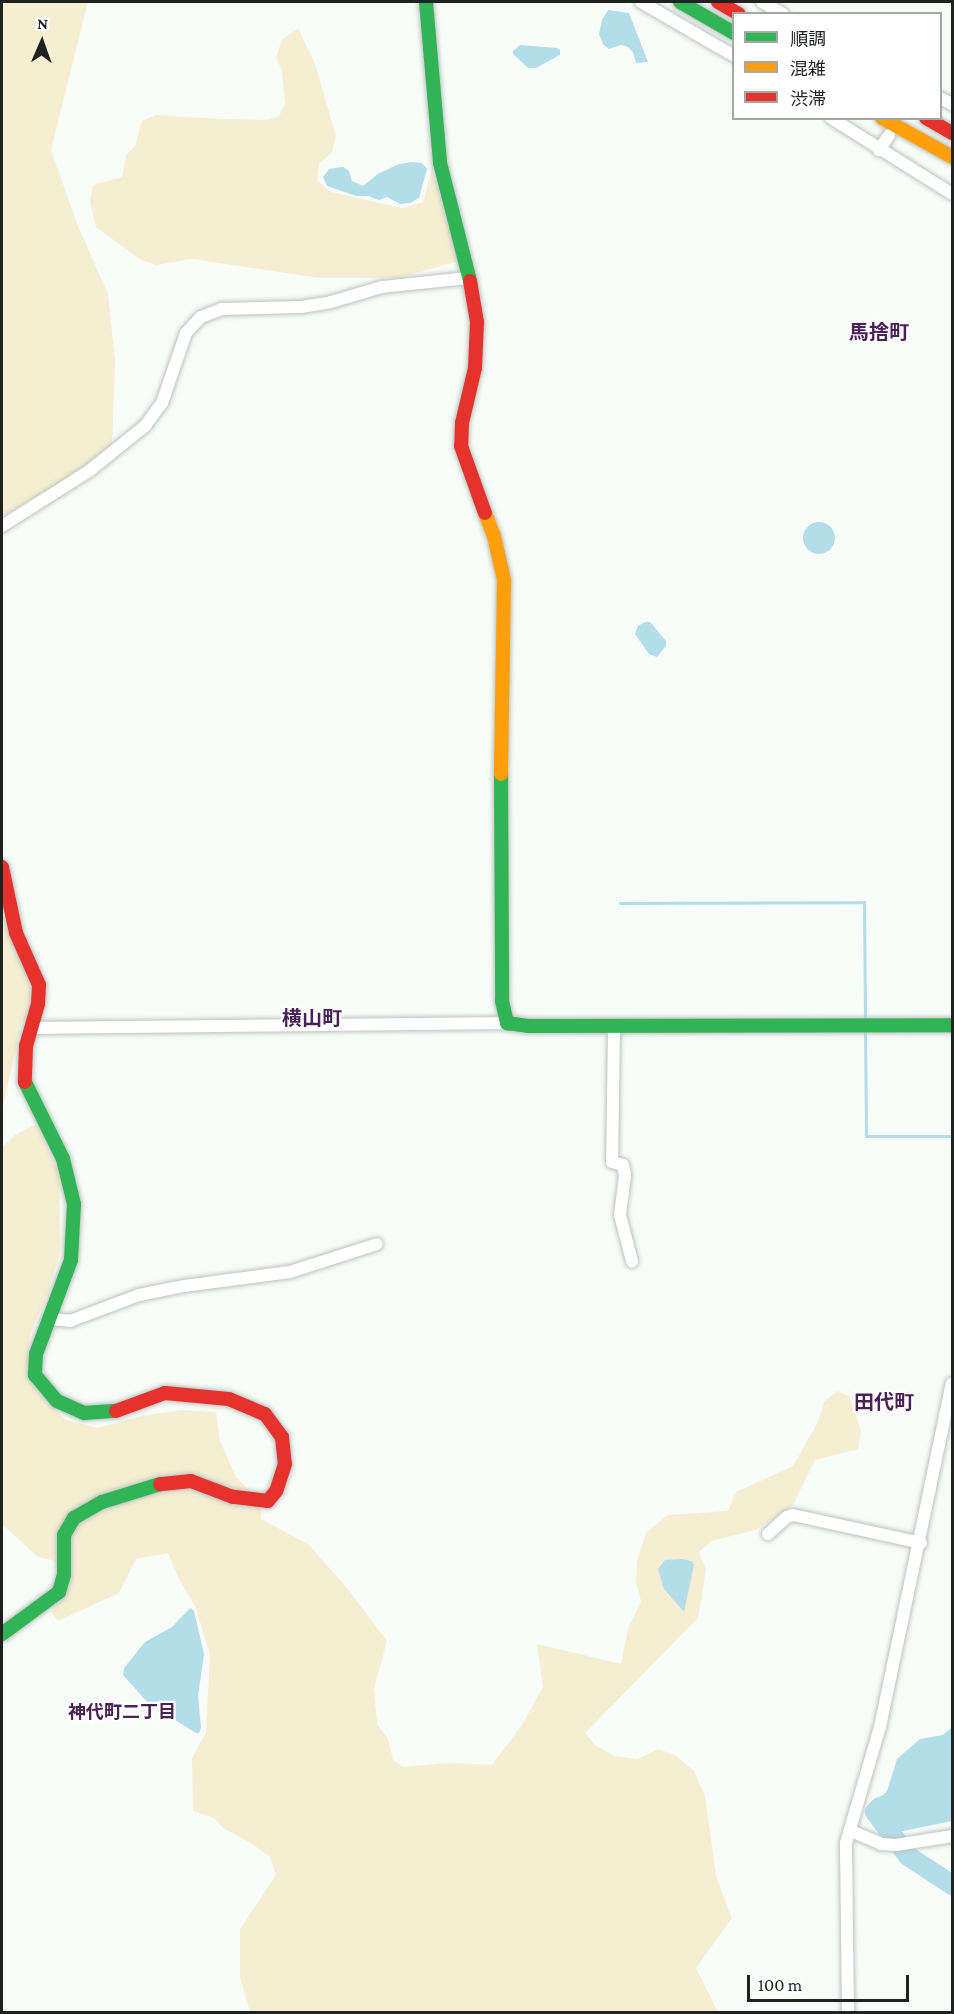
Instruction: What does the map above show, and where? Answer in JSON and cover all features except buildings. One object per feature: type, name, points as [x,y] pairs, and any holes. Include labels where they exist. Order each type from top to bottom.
[{"type":"main road","points":[[426,2],[440,163],[476,311],[475,368],[462,423],[461,446],[466,469],[500,559],[506,602],[501,701],[502,1001],[507,1023],[528,1026],[952,1025]]},
{"type":"main road","points":[[680,2],[732,32]]},
{"type":"main road","points":[[718,2],[736,12]]},
{"type":"main road","points":[[886,120],[952,157]]},
{"type":"main road","points":[[929,120],[952,133]]},
{"type":"main road","points":[[2,867],[16,933],[39,985],[38,1004],[26,1046],[24,1070],[26,1087],[63,1159],[72,1192],[74,1216],[71,1260],[36,1354],[34,1368],[38,1380],[57,1401],[77,1411],[94,1414],[117,1411],[149,1397],[165,1393],[230,1399],[265,1414],[282,1437],[285,1464],[276,1491],[268,1501],[232,1497],[210,1486],[191,1481],[177,1481],[141,1488],[102,1503],[74,1518],[64,1535],[64,1575],[59,1592],[2,1634]]},
{"type":"street","points":[[640,2],[732,55]]},
{"type":"street","points":[[762,2],[780,12]]},
{"type":"street","points":[[834,120],[952,194]]},
{"type":"street","points":[[879,150],[889,135]]},
{"type":"street","points":[[2,526],[89,471],[145,426],[162,403],[186,333],[201,317],[222,309],[301,307],[331,302],[382,287],[467,278]]},
{"type":"street","points":[[32,1028],[507,1023]]},
{"type":"street","points":[[614,1026],[612,1161],[623,1165],[626,1175],[620,1215],[632,1261]]},
{"type":"street","points":[[49,1319],[70,1321],[139,1295],[184,1286],[290,1272],[377,1244]]},
{"type":"street","points":[[848,2013],[846,1843],[880,1727],[921,1543],[952,1383]]},
{"type":"street","points":[[768,1534],[787,1517],[794,1515],[921,1543]]},
{"type":"street","points":[[851,1831],[880,1844],[896,1845],[952,1836]]},
{"type":"shaded area","points":[[2,2],[88,2],[51,150],[77,224],[108,294],[115,361],[112,446],[86,468],[2,516]]},
{"type":"shaded area","points":[[298,28],[315,64],[336,136],[332,152],[319,164],[317,180],[330,192],[402,208],[423,202],[432,169],[459,261],[399,278],[320,278],[192,259],[156,265],[138,258],[96,227],[90,202],[93,185],[122,177],[126,155],[135,146],[142,121],[156,115],[267,120],[279,116],[285,104],[282,71],[276,57],[282,40]]},
{"type":"shaded area","points":[[8,914],[30,968],[31,1022],[22,1021],[2,1111],[2,915]]},
{"type":"shaded area","points":[[36,1124],[59,1173],[60,1253],[46,1298],[30,1335],[27,1359],[37,1392],[66,1420],[98,1428],[141,1416],[181,1410],[216,1412],[220,1441],[236,1477],[261,1502],[261,1519],[308,1544],[347,1588],[387,1641],[374,1688],[377,1724],[388,1739],[393,1760],[403,1767],[446,1763],[492,1765],[522,1725],[543,1687],[537,1644],[621,1664],[628,1629],[641,1601],[636,1582],[637,1561],[646,1533],[668,1515],[728,1511],[736,1492],[793,1466],[818,1422],[824,1402],[837,1391],[850,1397],[861,1431],[858,1449],[815,1460],[793,1505],[755,1530],[711,1541],[699,1552],[706,1570],[698,1618],[585,1733],[595,1745],[614,1756],[637,1759],[659,1749],[676,1756],[694,1771],[705,1796],[716,1876],[732,1918],[696,1968],[718,2012],[250,2012],[240,1977],[240,1929],[276,1875],[270,1857],[251,1843],[223,1828],[214,1818],[193,1811],[192,1758],[206,1733],[210,1655],[196,1608],[179,1579],[168,1553],[136,1559],[119,1593],[58,1621],[51,1612],[65,1590],[69,1564],[38,1557],[2,1524],[2,1148],[15,1135]]},
{"type":"water","points":[[608,10],[629,13],[648,62],[636,63],[633,52],[628,47],[621,45],[609,49],[603,44],[599,34],[602,20]]},
{"type":"water","points":[[520,45],[557,48],[560,50],[560,55],[536,68],[528,68],[513,54],[513,51]]},
{"type":"water","points":[[422,163],[427,169],[419,198],[410,203],[400,204],[387,197],[379,200],[368,196],[356,196],[327,186],[323,177],[329,169],[343,167],[349,171],[352,181],[363,186],[378,174],[399,164]]},
{"type":"water","points":[[819,522],[830,527],[835,538],[830,549],[819,554],[808,549],[803,538],[808,527]]},
{"type":"water","points":[[650,622],[666,641],[666,646],[657,657],[649,654],[635,634],[638,626]]},
{"type":"water","points":[[665,1560],[692,1561],[694,1565],[684,1612],[664,1589],[658,1569]]},
{"type":"water","points":[[190,1608],[194,1611],[204,1654],[198,1696],[201,1728],[199,1733],[149,1704],[123,1675],[124,1668],[145,1642],[172,1627]]},
{"type":"water","points":[[952,1727],[952,1821],[898,1832],[875,1804],[887,1791],[897,1759],[920,1739],[943,1735]]},
{"type":"waterway","points":[[620,903],[864,902],[865,1019]]},
{"type":"waterway","points":[[865,1032],[866,1136],[952,1136]]},
{"type":"waterway","points":[[952,1779],[880,1807],[875,1812],[908,1856],[952,1885]]},
{"type":"traffic: fast","points":[[426,2],[440,163],[470,281]]},
{"type":"traffic: fast","points":[[680,2],[732,32]]},
{"type":"traffic: fast","points":[[501,774],[502,1001],[507,1023],[528,1026],[952,1025]]},
{"type":"traffic: fast","points":[[25,1082],[63,1159],[74,1204],[71,1260],[36,1354],[35,1375],[57,1401],[84,1413],[116,1411]]},
{"type":"traffic: fast","points":[[2,1634],[59,1592],[64,1575],[64,1535],[74,1518],[102,1502],[160,1484]]},
{"type":"traffic: slow","points":[[886,120],[952,157]]},
{"type":"traffic: slow","points":[[485,513],[494,536],[504,580],[501,774]]},
{"type":"traffic: jam","points":[[718,2],[736,12]]},
{"type":"traffic: jam","points":[[929,120],[952,133]]},
{"type":"traffic: jam","points":[[470,281],[477,322],[475,368],[462,423],[461,446],[485,513]]},
{"type":"traffic: jam","points":[[2,867],[16,933],[39,985],[38,1004],[26,1046],[25,1082]]},
{"type":"traffic: jam","points":[[116,1411],[165,1393],[229,1399],[265,1414],[282,1437],[285,1464],[276,1491],[268,1501],[233,1497],[191,1481],[160,1484]]},
{"type":"district","name":"馬捨町","points":[[879,332]]},
{"type":"district","name":"横山町","points":[[312,1018]]},
{"type":"district","name":"田代町","points":[[884,1402]]},
{"type":"district","name":"神代町二丁目","points":[[122,1712]]}]
